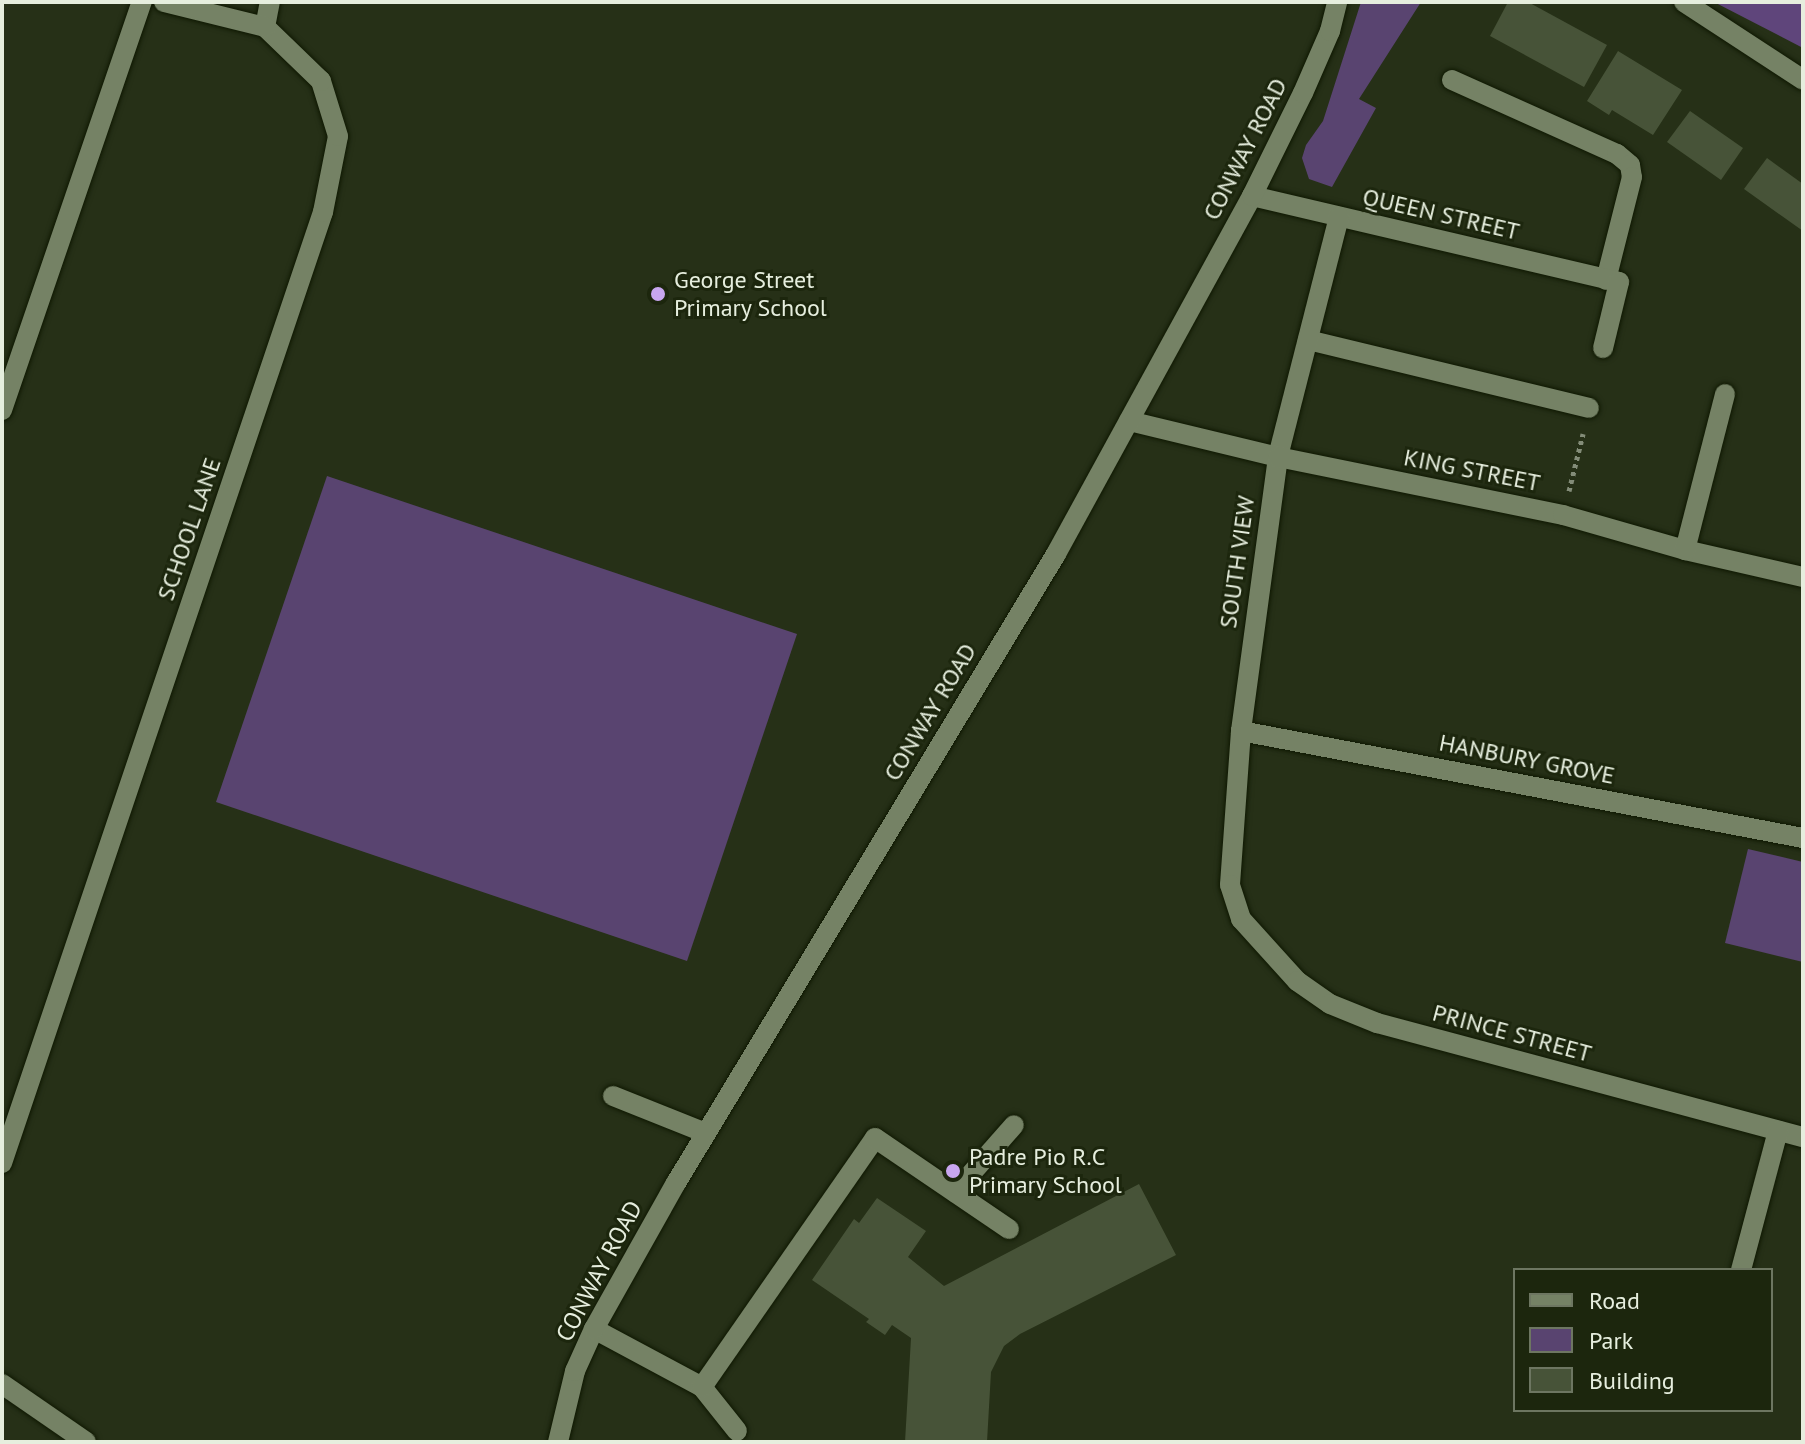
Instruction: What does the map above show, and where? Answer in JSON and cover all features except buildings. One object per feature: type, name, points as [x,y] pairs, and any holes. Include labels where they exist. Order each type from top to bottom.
[{"type":"street","points":[[2,410],[142,2]]},
{"type":"street","points":[[164,2],[265,27],[270,2]]},
{"type":"street","name":"CONWAY ROAD","points":[[558,1442],[575,1371],[594,1329],[706,1133],[1056,554],[1252,196],[1303,93],[1330,31],[1337,2]]},
{"type":"street","points":[[1684,2],[1803,80]]},
{"type":"street","name":"SCHOOL LANE","points":[[2,1163],[323,212],[338,136],[321,81],[265,27]]},
{"type":"street","points":[[1452,80],[1617,154],[1630,165],[1632,177],[1603,348]]},
{"type":"street","name":"QUEEN STREET","points":[[1252,196],[1613,281]]},
{"type":"street","name":"SOUTH VIEW","points":[[1241,919],[1230,885],[1241,731],[1278,457],[1339,217]]},
{"type":"street","points":[[1308,340],[1589,408]]},
{"type":"street","points":[[1685,550],[1725,394]]},
{"type":"street","name":"KING STREET","points":[[1129,421],[1278,457],[1563,515],[1685,550],[1803,577]]},
{"type":"street","name":"HANBURY GROVE","points":[[1241,731],[1803,838]]},
{"type":"street","name":"PRINCE STREET","points":[[1241,919],[1297,981],[1330,1004],[1377,1023],[1803,1137]]},
{"type":"street","points":[[613,1096],[706,1133]]},
{"type":"street","points":[[955,1192],[1014,1125]]},
{"type":"street","points":[[1742,1268],[1778,1131]]},
{"type":"street","points":[[702,1387],[875,1138],[1009,1229]]},
{"type":"street","points":[[594,1329],[702,1387],[737,1431]]},
{"type":"street","points":[[2,1384],[86,1442]]},
{"type":"green space","points":[[1361,2],[1421,2],[1359,99],[1376,108],[1332,187],[1309,179],[1302,158],[1306,145],[1323,121]]},
{"type":"green space","points":[[327,476],[797,634],[687,961],[216,802]]},
{"type":"green space","points":[[1748,849],[1803,862],[1803,962],[1725,943]]},
{"type":"shaded area","points":[[1714,2],[1803,2],[1803,48]]},
{"type":"place","name":"George Street Primary School","points":[[658,294]]},
{"type":"place","name":"Padre Pio R.C Primary School","points":[[953,1171]]}]
